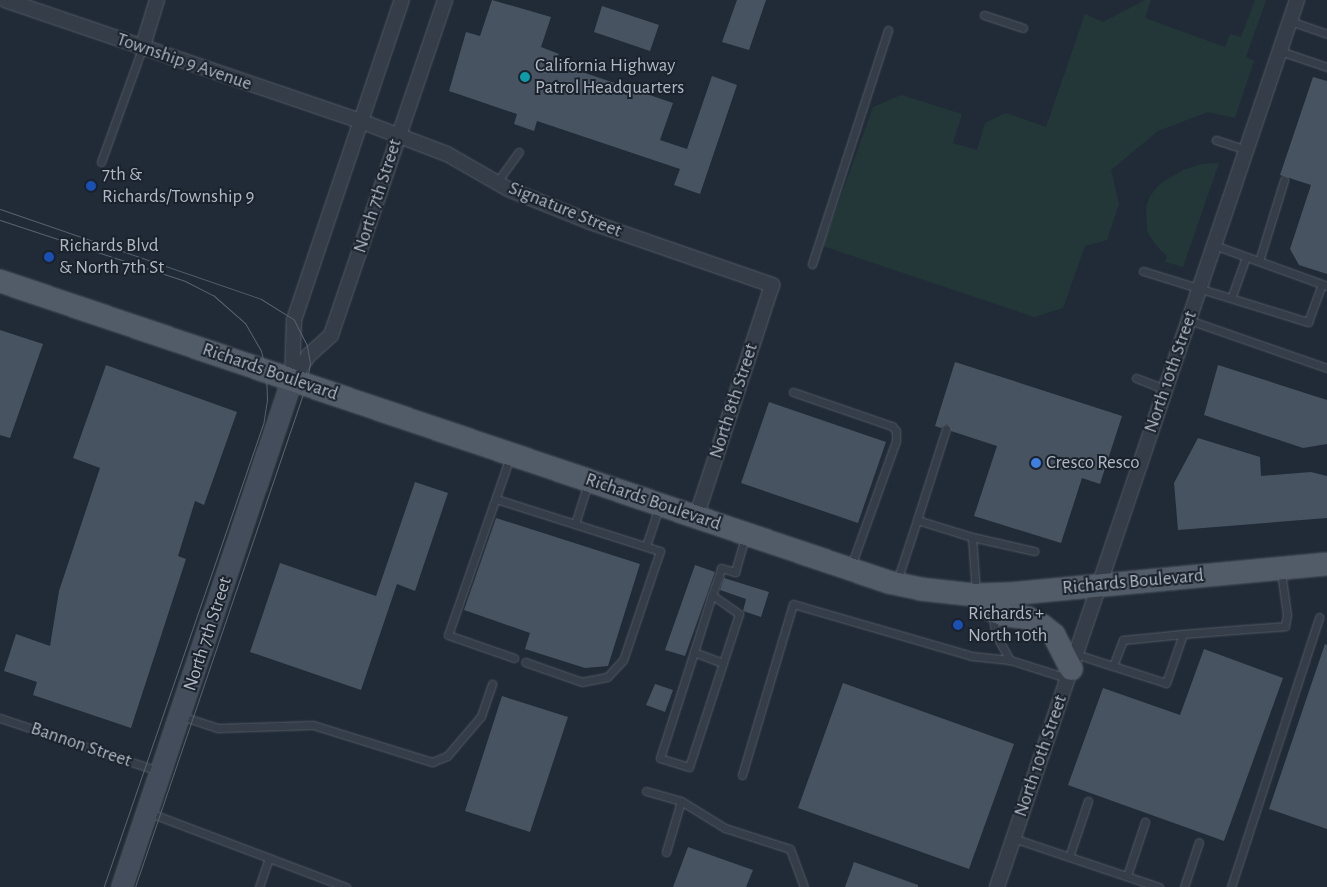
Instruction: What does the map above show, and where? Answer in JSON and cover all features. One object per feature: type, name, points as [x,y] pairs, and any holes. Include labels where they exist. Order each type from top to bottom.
[{"type":"main road","name":"Richards Boulevard","points":[[0,281],[896,584],[983,602],[1099,585],[1327,564]]},
{"type":"main road","name":"North 7th Street","points":[[122,887],[292,380]]},
{"type":"main road","points":[[983,602],[1005,615],[1028,618],[1044,626],[1054,636],[1071,667]]},
{"type":"street","name":"Township 9 Avenue","points":[[5,0],[142,49],[363,122]]},
{"type":"street","points":[[142,49],[157,0]]},
{"type":"street","name":"North 7th Street","points":[[292,380],[294,320],[363,122],[402,0]]},
{"type":"street","name":"North 7th Street","points":[[292,380],[309,355],[331,335],[445,0]]},
{"type":"street","name":"North 10th Street","points":[[997,887],[1297,0]]},
{"type":"street","name":"Signature Street","points":[[363,122],[446,154],[496,182],[590,222],[772,285]]},
{"type":"street","name":"North 8th Street","points":[[696,516],[772,285]]},
{"type":"lane","points":[[984,15],[1023,28]]},
{"type":"lane","points":[[1290,21],[1327,34]]},
{"type":"lane","points":[[812,264],[888,30]]},
{"type":"lane","points":[[101,162],[142,49]]},
{"type":"lane","points":[[1280,51],[1327,66]]},
{"type":"lane","points":[[1216,140],[1246,150]]},
{"type":"lane","points":[[496,182],[519,152]]},
{"type":"lane","points":[[1259,261],[1284,180]]},
{"type":"lane","points":[[1143,271],[1200,286],[1308,322],[1324,285],[1214,245]]},
{"type":"lane","points":[[1232,296],[1246,256]]},
{"type":"lane","points":[[1188,320],[1327,368]]},
{"type":"lane","points":[[1136,378],[1165,389]]},
{"type":"lane","points":[[793,392],[892,426],[896,432],[896,441],[850,569]]},
{"type":"lane","points":[[896,584],[946,430]]},
{"type":"lane","points":[[511,454],[448,635],[514,658]]},
{"type":"lane","points":[[575,524],[589,480]]},
{"type":"lane","points":[[496,499],[660,551],[623,660],[607,677],[582,682],[525,662]]},
{"type":"lane","points":[[646,546],[660,505]]},
{"type":"lane","points":[[917,520],[972,537],[1034,551]]},
{"type":"lane","points":[[712,595],[739,614],[689,767],[660,758],[712,595],[721,568],[735,572],[746,534]]},
{"type":"lane","points":[[972,537],[983,602],[996,635],[1010,660]]},
{"type":"lane","points":[[1113,666],[1123,640],[1285,626],[1287,615],[1280,568]]},
{"type":"lane","points":[[742,775],[793,604],[972,656],[1071,667],[1113,666],[1166,683],[1183,634]]},
{"type":"lane","points":[[1231,887],[1319,617]]},
{"type":"lane","points":[[694,652],[723,663]]},
{"type":"lane","points":[[180,716],[218,728],[313,725],[432,762],[447,756],[481,716],[492,684]]},
{"type":"lane","name":"Bannon Street","points":[[0,718],[161,772]]},
{"type":"lane","points":[[646,790],[681,801],[725,828],[790,849],[804,887]]},
{"type":"lane","points":[[666,852],[681,801]]},
{"type":"lane","points":[[1069,857],[1088,801]]},
{"type":"lane","points":[[148,812],[346,887]]},
{"type":"lane","points":[[1127,876],[1145,822]]},
{"type":"lane","points":[[1013,838],[1160,887]]},
{"type":"lane","points":[[1184,887],[1199,842]]},
{"type":"lane","points":[[259,887],[269,858]]},
{"type":"green space","points":[[1145,0],[1151,0],[1145,18],[1225,47],[1230,34],[1241,37],[1255,0],[1266,0],[1246,57],[1254,61],[1235,118],[1208,112],[1158,131],[1111,170],[1119,204],[1107,240],[1085,246],[1063,308],[1034,317],[823,246],[873,107],[901,95],[962,114],[953,143],[977,150],[985,123],[1006,113],[1046,127],[1085,14],[1103,22]]},
{"type":"green space","points":[[1219,163],[1183,267],[1165,262],[1167,256],[1156,245],[1147,231],[1146,207],[1150,196],[1160,184],[1183,170],[1202,164]]},
{"type":"building","name":"California Highway Patrol Headquarters","points":[[492,0],[551,17],[541,47],[559,54],[556,63],[673,103],[660,140],[687,149],[712,76],[737,85],[700,194],[674,185],[680,169],[537,121],[534,131],[514,124],[517,114],[449,91],[466,32],[480,36]]},
{"type":"building","points":[[737,0],[766,0],[749,50],[722,42]]},
{"type":"building","points":[[602,6],[659,25],[650,51],[594,32]]},
{"type":"building","points":[[1313,77],[1327,81],[1327,274],[1299,265],[1290,249],[1311,185],[1280,175]]},
{"type":"building","points":[[0,330],[43,344],[10,438],[0,435]]},
{"type":"building","points":[[955,362],[1122,416],[1100,484],[1082,478],[1061,543],[974,516],[997,446],[951,431],[947,424],[941,428],[935,426]]},
{"type":"building","points":[[106,365],[237,412],[204,505],[195,501],[178,556],[186,559],[131,728],[33,695],[37,682],[4,671],[16,634],[50,646],[59,591],[100,468],[73,458]]},
{"type":"building","points":[[1218,365],[1327,400],[1327,444],[1303,448],[1204,415]]},
{"type":"building","points":[[769,402],[886,442],[858,523],[741,483]]},
{"type":"building","points":[[1198,438],[1260,457],[1261,476],[1311,472],[1327,476],[1327,518],[1178,530],[1174,483]]},
{"type":"building","points":[[415,482],[448,493],[415,591],[397,584],[361,690],[250,652],[280,563],[376,596]]},
{"type":"building","points":[[496,518],[640,564],[608,666],[585,668],[525,649],[530,633],[464,610]]},
{"type":"building","points":[[695,565],[715,572],[685,656],[665,650]]},
{"type":"building","points":[[724,578],[769,592],[761,617],[743,611],[746,599],[720,590]]},
{"type":"building","points":[[1325,644],[1327,645],[1327,829],[1269,809]]},
{"type":"building","points":[[1204,649],[1283,678],[1224,841],[1068,785],[1103,688],[1180,715]]},
{"type":"building","points":[[843,683],[1014,744],[969,869],[798,808]]},
{"type":"building","points":[[655,684],[673,690],[665,712],[646,705]]},
{"type":"building","points":[[502,696],[568,717],[530,832],[465,811]]},
{"type":"building","points":[[688,847],[753,870],[746,887],[673,887]]},
{"type":"building","points":[[854,862],[918,885],[918,887],[845,887]]},
{"type":"tram line","points":[[0,209],[261,299],[294,320],[307,346],[310,363],[306,385],[135,887]]},
{"type":"tram line","points":[[0,220],[185,281],[213,295],[245,323],[261,351],[266,371],[267,400],[263,424],[104,887]]},
{"type":"place","name":"California Highway Patrol Headquarters","points":[[525,77]]},
{"type":"place","name":"7th & Richards/Township 9","points":[[91,186]]},
{"type":"place","name":"Richards Blvd & North 7th St","points":[[49,257]]},
{"type":"place","name":"Cresco Resco","points":[[1036,463]]},
{"type":"place","name":"Richards + North 10th","points":[[958,625]]}]
